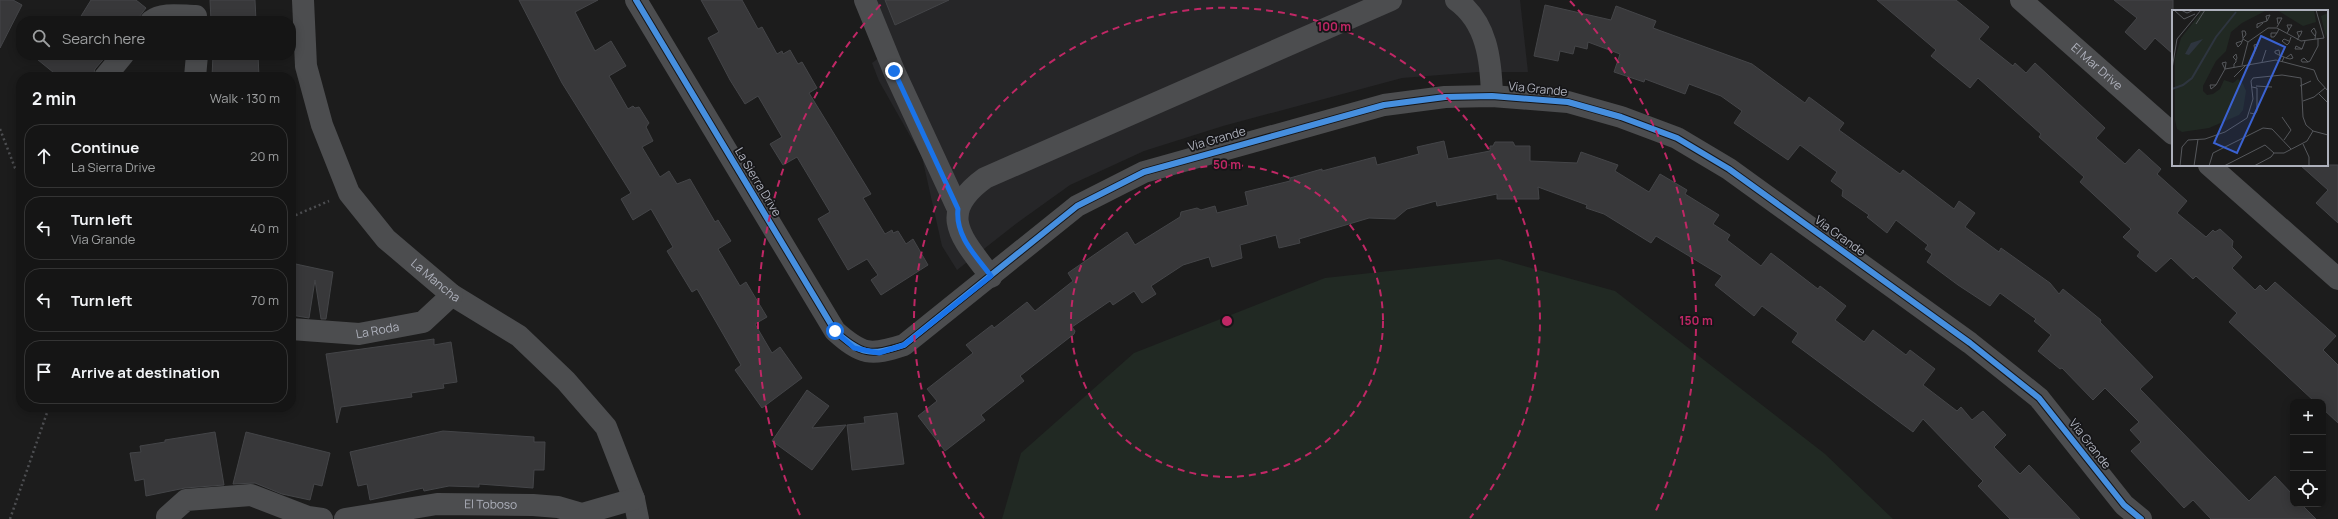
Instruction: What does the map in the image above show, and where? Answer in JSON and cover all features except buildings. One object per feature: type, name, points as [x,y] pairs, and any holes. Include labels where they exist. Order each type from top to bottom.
[{"type":"street","name":"La Mancha","points":[[302,0],[306,66],[322,125],[349,193],[386,239],[452,295],[519,336],[566,381],[606,427],[636,509]]},
{"type":"street","name":"La Sierra Drive","points":[[636,0],[835,331],[854,348],[879,353]]},
{"type":"street","points":[[864,0],[894,71],[958,209]]},
{"type":"street","points":[[991,276],[960,231],[957,221],[958,209],[972,187],[985,178],[1391,0]]},
{"type":"street","points":[[1456,0],[1467,8],[1477,22],[1486,43],[1491,64],[1492,96]]},
{"type":"street","name":"El Mar Drive","points":[[2021,0],[2172,133]]},
{"type":"street","points":[[168,16],[196,12]]},
{"type":"street","points":[[109,72],[119,60]]},
{"type":"street","points":[[195,72],[197,60]]},
{"type":"street","name":"Via Grande","points":[[879,353],[904,345],[1077,206],[1144,172],[1384,105],[1445,97],[1492,96],[1568,102],[1621,117],[1677,138],[1729,170],[1970,342],[2039,398],[2124,505],[2141,519]]},
{"type":"street","points":[[2210,166],[2338,279]]},
{"type":"street","name":"La Roda","points":[[296,329],[359,334],[423,322],[452,295]]},
{"type":"street","points":[[168,519],[167,517],[186,500],[251,495],[312,518]]},
{"type":"street","name":"El Toboso","points":[[345,519],[400,515],[437,504],[531,512],[558,507],[582,514],[636,509]]},
{"type":"path","points":[[0,129],[16,168]]},
{"type":"path","points":[[296,215],[349,193]]},
{"type":"path","points":[[10,519],[47,412]]},
{"type":"shaded area","points":[[857,0],[1520,0],[1528,72],[1478,72],[1402,78],[1223,126],[1144,151],[1070,185],[1017,223],[957,270],[942,246],[922,157],[879,81],[872,63],[880,57]]},
{"type":"shaded area","points":[[1499,259],[1615,291],[1825,454],[1893,519],[1002,519],[1021,453],[1134,353],[1325,278]]},
{"type":"cycle path","points":[[636,0],[835,331],[852,345],[860,349],[874,352],[904,345],[1077,206],[1144,172],[1384,105],[1445,97],[1492,96],[1568,102],[1621,117],[1677,138],[1729,169],[1970,343],[2039,398],[2124,505],[2141,519]]},
{"type":"route","points":[[835,331],[854,348],[879,353],[904,345],[991,276],[965,242],[957,221],[958,209],[894,71]]}]
